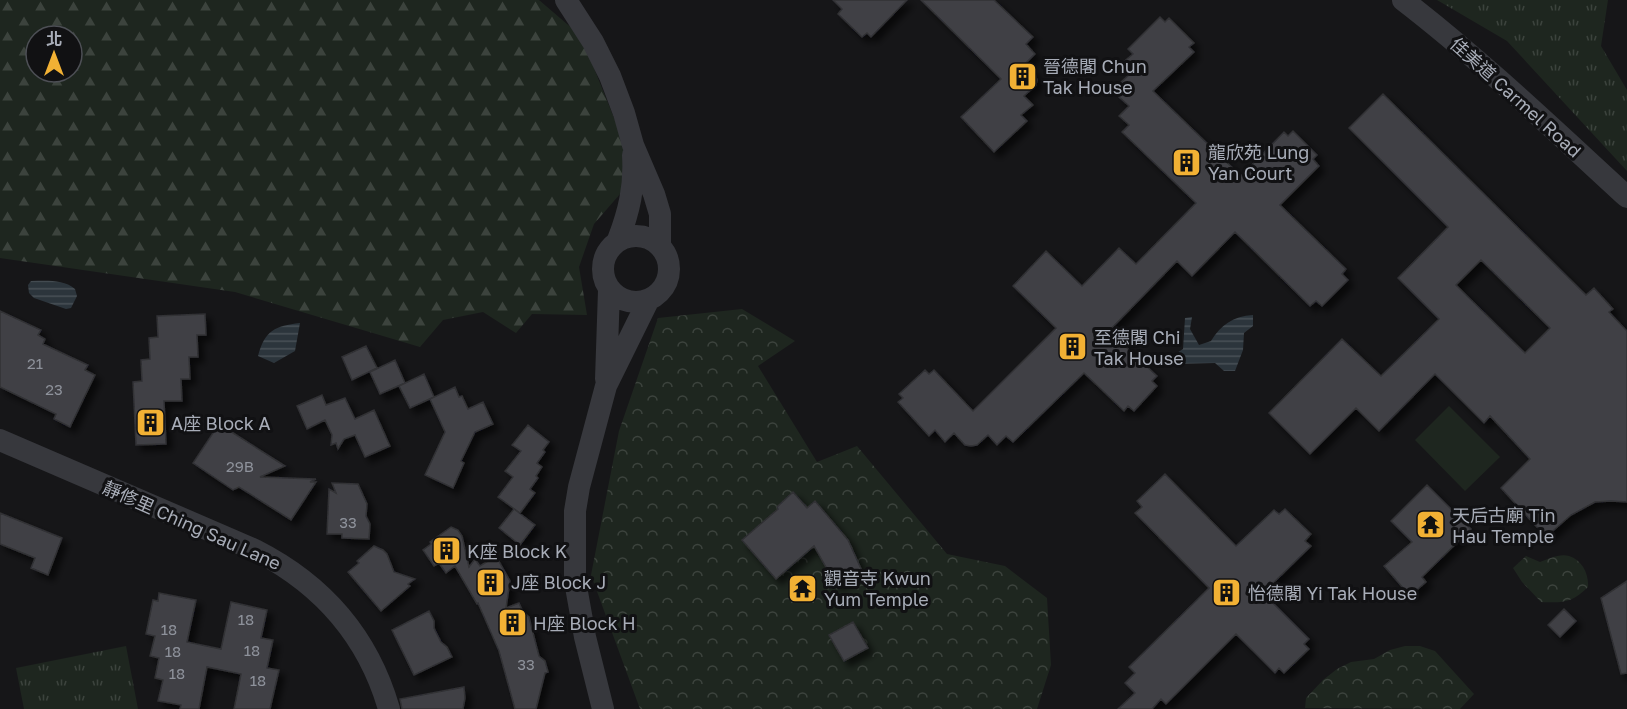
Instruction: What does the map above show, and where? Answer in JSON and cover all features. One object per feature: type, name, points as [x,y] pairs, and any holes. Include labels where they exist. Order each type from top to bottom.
[{"type":"street","points":[[566,0],[593,42],[610,76],[633,145],[660,214],[660,246]]},
{"type":"street","name":"佳美道 Carmel Road","points":[[1403,0],[1495,76],[1627,197]]},
{"type":"street","points":[[618,240],[632,196],[633,145]]},
{"type":"street","points":[[603,709],[579,606],[574,558],[575,511],[579,487],[606,386],[648,301],[664,288],[669,266],[667,256],[651,239],[640,236],[618,240],[609,248],[604,258],[603,280],[609,290],[627,302],[648,301]]},
{"type":"street","points":[[606,386],[609,290]]},
{"type":"street","name":"靜修里 Ching Sau Lane","points":[[0,440],[255,550],[294,572],[328,602],[357,637],[379,681],[389,709]]},
{"type":"green space","points":[[0,0],[539,0],[581,36],[631,160],[620,194],[594,224],[579,267],[587,315],[532,314],[516,333],[483,312],[443,320],[420,347],[235,292],[0,258]]},
{"type":"green space","points":[[1437,0],[1608,0],[1601,46],[1627,90],[1627,171],[1507,41]]},
{"type":"green space","points":[[742,309],[795,341],[758,366],[817,462],[857,446],[947,554],[1005,566],[1047,598],[1051,665],[1037,709],[640,709],[591,575],[619,431],[658,318]]},
{"type":"green space","points":[[1449,406],[1500,457],[1465,491],[1415,440]]},
{"type":"green space","points":[[1562,555],[1574,558],[1584,568],[1588,587],[1567,601],[1541,602],[1522,582],[1513,568],[1526,556],[1540,562]]},
{"type":"green space","points":[[126,646],[138,709],[24,709],[16,668]]},
{"type":"green space","points":[[1405,646],[1420,646],[1435,651],[1474,694],[1460,709],[1305,708],[1306,698],[1337,669],[1351,662],[1374,659],[1390,650]]},
{"type":"shaded area","points":[[31,281],[54,281],[65,284],[75,289],[77,296],[71,308],[66,309],[34,298],[29,293],[28,285]]},
{"type":"shaded area","points":[[1253,315],[1253,326],[1244,333],[1243,350],[1235,371],[1224,371],[1215,363],[1172,364],[1172,356],[1183,349],[1185,318],[1192,317],[1190,329],[1199,345],[1211,341],[1228,322],[1239,317]]},
{"type":"shaded area","points":[[300,323],[295,351],[274,363],[258,356],[264,340],[272,331]]},
{"type":"building","points":[[833,0],[907,0],[871,37],[867,33],[862,37],[838,14],[842,9]]},
{"type":"building","name":"晉德閣 Chun Tak House","points":[[921,0],[994,0],[1033,37],[1026,44],[1035,54],[1026,63],[1035,73],[1037,80],[1036,85],[1024,96],[1033,105],[1021,115],[1027,121],[994,152],[961,117],[1001,79]]},
{"type":"building","points":[[1160,17],[1165,22],[1169,18],[1194,43],[1189,47],[1194,52],[1153,91],[1241,176],[1284,132],[1288,136],[1293,131],[1317,155],[1313,159],[1319,166],[1280,205],[1346,269],[1342,274],[1348,280],[1322,306],[1316,301],[1310,306],[1235,232],[1192,276],[1177,261],[1109,331],[1157,376],[1152,381],[1157,386],[1134,411],[1128,406],[1124,411],[1084,373],[1013,442],[1006,436],[997,445],[988,435],[977,445],[971,446],[965,445],[954,433],[945,442],[935,430],[929,436],[898,402],[903,398],[899,394],[925,370],[929,374],[934,370],[973,411],[1056,328],[1013,286],[1046,251],[1082,286],[1119,248],[1136,264],[1196,203],[1122,132],[1129,125],[1119,116],[1129,106],[1119,97],[1118,90],[1119,84],[1131,73],[1121,64],[1133,54],[1128,49]]},
{"type":"building","points":[[1383,94],[1586,295],[1594,288],[1613,309],[1609,312],[1627,331],[1627,502],[1595,502],[1571,515],[1546,537],[1501,488],[1530,459],[1490,416],[1484,423],[1435,374],[1379,431],[1356,408],[1310,454],[1269,413],[1342,339],[1381,376],[1439,319],[1398,278],[1448,227],[1349,128]],"holes":[[[1481,260],[1550,328],[1525,353],[1456,285]]]},
{"type":"building","points":[[0,311],[41,330],[38,335],[45,339],[43,344],[88,365],[85,370],[95,375],[70,427],[54,419],[56,414],[0,387]]},
{"type":"building","points":[[205,314],[206,335],[197,335],[198,357],[189,357],[190,379],[181,379],[182,401],[164,401],[166,444],[136,445],[133,382],[142,381],[141,360],[150,359],[149,338],[158,337],[157,316]]},
{"type":"building","points":[[366,346],[377,368],[352,380],[342,357]]},
{"type":"building","points":[[395,360],[405,383],[380,394],[370,372]]},
{"type":"building","points":[[424,374],[434,397],[410,408],[399,386]]},
{"type":"building","points":[[455,387],[468,409],[483,402],[493,424],[475,432],[461,461],[464,463],[453,488],[425,475],[445,432],[430,399]]},
{"type":"building","points":[[322,395],[326,405],[345,398],[355,419],[374,410],[390,446],[365,457],[355,435],[344,439],[338,449],[336,443],[331,445],[332,435],[325,420],[307,429],[297,406]]},
{"type":"building","points":[[219,424],[285,466],[260,477],[316,479],[310,482],[316,482],[291,520],[239,487],[233,490],[193,463]]},
{"type":"building","points":[[528,425],[549,442],[537,463],[542,467],[530,489],[535,493],[520,513],[498,497],[513,477],[505,471],[521,451],[512,445]]},
{"type":"building","name":"怡德閣 Yi Tak House","points":[[1165,474],[1236,546],[1274,510],[1279,514],[1285,509],[1311,534],[1305,541],[1311,546],[1263,593],[1309,639],[1304,644],[1309,649],[1284,673],[1279,668],[1275,673],[1236,634],[1166,704],[1161,699],[1152,709],[1118,709],[1135,693],[1125,683],[1135,673],[1129,667],[1209,588],[1135,513],[1142,507],[1137,501]]},
{"type":"building","points":[[332,483],[358,484],[367,504],[366,516],[370,524],[369,539],[342,538],[342,534],[327,534],[329,489],[336,493]]},
{"type":"building","name":"天后古廟 Tin Hau Temple","points":[[1427,485],[1471,529],[1422,577],[1426,582],[1410,596],[1384,566],[1412,542],[1391,521]]},
{"type":"building","points":[[793,492],[807,508],[815,501],[848,540],[862,571],[836,585],[814,546],[776,579],[742,540],[778,509],[777,507]]},
{"type":"building","points":[[514,509],[535,525],[520,545],[499,528]]},
{"type":"building","points":[[0,513],[62,538],[48,575],[31,568],[35,558],[0,544]]},
{"type":"building","points":[[451,527],[458,530],[462,536],[469,567],[475,559],[480,566],[496,556],[510,581],[506,608],[519,603],[523,612],[529,617],[539,656],[545,661],[548,672],[545,673],[536,709],[515,709],[499,651],[478,603],[455,566],[446,573],[439,563],[434,566],[423,550]]},
{"type":"building","points":[[374,546],[387,554],[394,572],[415,579],[381,611],[348,572]]},
{"type":"building","points":[[1627,581],[1627,673],[1621,674],[1601,598]]},
{"type":"building","points":[[159,593],[196,600],[187,642],[221,649],[231,602],[267,610],[261,638],[273,640],[267,668],[279,670],[270,709],[234,709],[241,674],[207,667],[199,709],[180,709],[181,705],[158,701],[163,680],[155,678],[159,658],[150,656],[155,636],[146,634],[153,600],[158,601]]},
{"type":"building","points":[[1564,609],[1576,621],[1560,637],[1548,625]]},
{"type":"building","points":[[429,611],[441,642],[447,647],[452,657],[414,675],[392,630]]},
{"type":"building","points":[[853,622],[868,648],[844,661],[829,635]]},
{"type":"building","points":[[464,687],[463,709],[402,709],[400,699]]},
{"type":"place","name":"晉德閣 Chun Tak House","points":[[1022,76]]},
{"type":"place","name":"龍欣苑 Lung Yan Court","points":[[1187,162]]},
{"type":"place","name":"至德閣 Chi Tak House","points":[[1073,347]]},
{"type":"place","name":"A座 Block A","points":[[150,423]]},
{"type":"place","name":"天后古廟 Tin Hau Temple","points":[[1431,525]]},
{"type":"place","name":"K座 Block K","points":[[446,551]]},
{"type":"place","name":"J座 Block J","points":[[490,582]]},
{"type":"place","name":"觀音寺 Kwun Yum Temple","points":[[803,588]]},
{"type":"place","name":"怡德閣 Yi Tak House","points":[[1227,593]]},
{"type":"place","name":"H座 Block H","points":[[512,623]]}]
